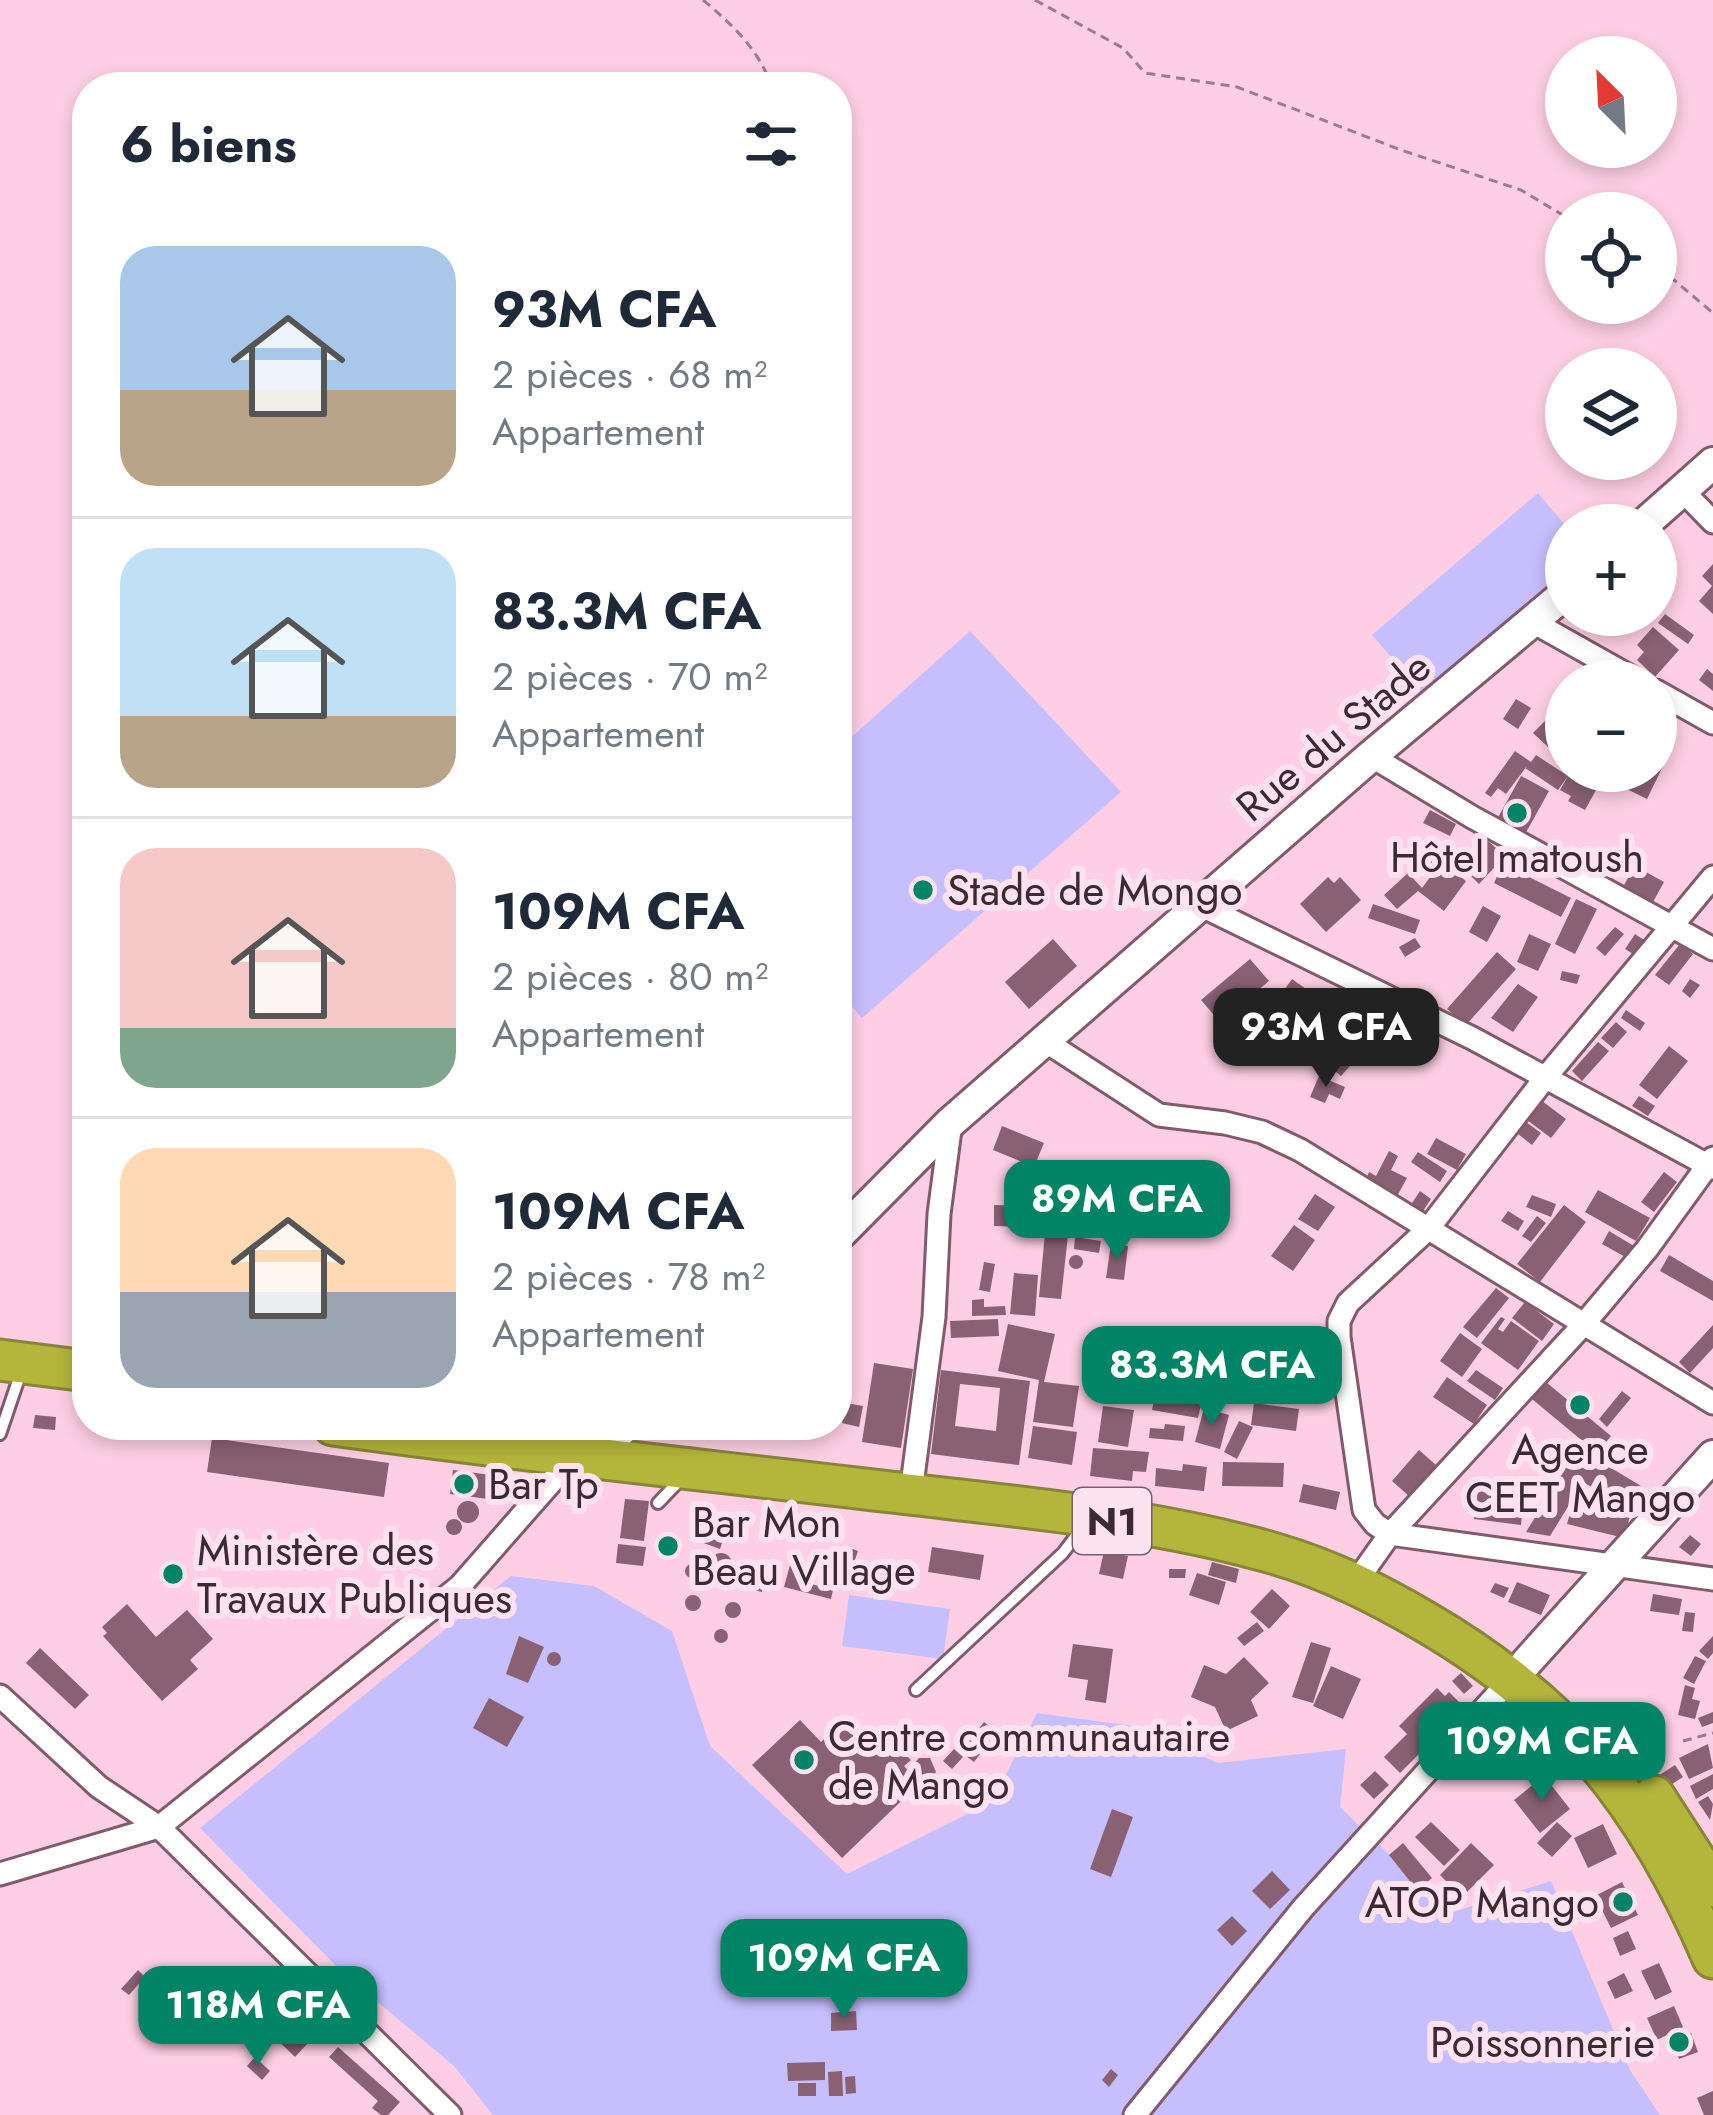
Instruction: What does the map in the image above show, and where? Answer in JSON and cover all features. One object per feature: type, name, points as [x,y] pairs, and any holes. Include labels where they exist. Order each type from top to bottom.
[{"type":"highway","points":[[10,1373],[72,1371]]},
{"type":"highway","points":[[10,1373],[72,1391]]},
{"type":"highway","name":"N1","points":[[574,1440],[1028,1507],[1093,1508]]},
{"type":"highway","name":"N1","points":[[697,1460],[913,1477],[1093,1508],[1275,1554],[1371,1559],[1466,1646],[1519,1671],[1604,1737],[1647,1786],[1713,1887]]},
{"type":"highway","name":"N1","points":[[1519,1671],[1623,1792],[1690,1905],[1713,1958]]},
{"type":"main road","points":[[1666,504],[1713,463]]},
{"type":"main road","name":"Rue du Stade","points":[[852,1222],[951,1122],[1371,756],[1545,611]]},
{"type":"main road","points":[[1519,1671],[1713,1456]]},
{"type":"street","points":[[1682,490],[1713,522]]},
{"type":"street","points":[[1533,622],[1601,660]]},
{"type":"street","points":[[1677,703],[1713,723]]},
{"type":"street","points":[[1371,756],[1713,949]]},
{"type":"street","points":[[1371,1559],[1375,1524],[1364,1510],[1340,1321],[1348,1303],[1428,1229],[1545,1078],[1713,877]]},
{"type":"street","points":[[1200,905],[1472,1037],[1711,1163],[1583,1324],[1371,1559]]},
{"type":"street","points":[[1045,1041],[1159,1115],[1262,1132],[1300,1150],[1713,1402]]},
{"type":"street","points":[[913,1477],[934,1317],[939,1214],[951,1122]]},
{"type":"street","points":[[0,1874],[159,1827],[460,1586],[553,1480],[606,1442]]},
{"type":"street","points":[[1371,1559],[1614,1566],[1713,1579]]},
{"type":"street","points":[[1135,2115],[1303,1908],[1519,1671]]},
{"type":"street","points":[[0,1696],[99,1786],[159,1827],[450,2115]]},
{"type":"lane","points":[[0,1434],[10,1373]]},
{"type":"lane","points":[[658,1503],[697,1460]]},
{"type":"lane","points":[[916,1690],[1063,1553],[1093,1508]]},
{"type":"path","points":[[704,0],[748,42],[767,72]]},
{"type":"path","points":[[1035,0],[1123,48],[1145,73],[1237,87],[1521,190],[1545,204]]},
{"type":"path","points":[[1677,283],[1713,314]]},
{"type":"path","points":[[1683,1741],[1713,1733]]},
{"type":"shaded area","points":[[1538,493],[1547,504],[1545,591],[1424,695],[1372,635]]},
{"type":"shaded area","name":"Stade de Mongo","points":[[970,631],[1121,792],[862,1018],[852,1006],[852,737]]},
{"type":"shaded area","points":[[511,1576],[594,1586],[672,1631],[710,1746],[847,1874],[992,1802],[1037,1713],[1133,1726],[1218,1763],[1346,1749],[1340,1807],[1450,1913],[1551,1881],[1630,2070],[1660,2115],[493,2115],[454,2066],[342,1972],[200,1828]]},
{"type":"shaded area","points":[[849,1595],[950,1609],[943,1659],[842,1646]]},
{"type":"building","points":[[1713,564],[1713,614],[1699,601],[1712,586],[1702,576]]},
{"type":"building","points":[[1677,623],[1694,635],[1688,644],[1677,636]]},
{"type":"building","points":[[1645,636],[1663,636],[1679,650],[1670,660],[1637,660],[1644,652],[1637,645]]},
{"type":"building","points":[[1707,669],[1713,674],[1713,691],[1699,680]]},
{"type":"building","points":[[1516,699],[1531,708],[1518,729],[1503,719]]},
{"type":"building","points":[[1545,721],[1545,744],[1533,733]]},
{"type":"building","points":[[1515,751],[1531,762],[1536,755],[1545,761],[1545,781],[1525,768],[1506,794],[1498,788],[1491,797],[1485,793]]},
{"type":"building","points":[[1521,776],[1548,792],[1524,836],[1496,821]]},
{"type":"building","points":[[1564,792],[1595,792],[1585,810],[1568,801],[1571,796]]},
{"type":"building","points":[[1430,810],[1456,824],[1450,836],[1423,823]]},
{"type":"building","points":[[1487,840],[1505,856],[1479,884],[1469,874],[1480,862],[1473,855]]},
{"type":"building","points":[[1430,852],[1438,862],[1418,877],[1410,866]]},
{"type":"building","points":[[1441,862],[1466,881],[1444,911],[1418,891],[1397,909],[1384,895],[1408,873],[1422,888]]},
{"type":"building","points":[[1503,864],[1571,898],[1561,917],[1494,883]]},
{"type":"building","points":[[1635,866],[1664,882],[1653,902],[1624,885]]},
{"type":"building","points":[[1328,877],[1334,883],[1340,877],[1361,900],[1326,932],[1300,904]]},
{"type":"building","points":[[1576,899],[1597,909],[1575,954],[1555,944]]},
{"type":"building","points":[[1373,904],[1420,920],[1415,934],[1368,918]]},
{"type":"building","points":[[1483,906],[1501,916],[1487,942],[1469,932]]},
{"type":"building","points":[[1615,927],[1624,934],[1605,956],[1596,948]]},
{"type":"building","points":[[1529,934],[1551,944],[1538,971],[1517,962]]},
{"type":"building","points":[[1635,934],[1647,942],[1638,957],[1625,949]]},
{"type":"building","points":[[1415,938],[1421,947],[1405,957],[1399,947]]},
{"type":"building","points":[[1053,939],[1077,966],[1029,1009],[1005,982]]},
{"type":"building","points":[[1680,944],[1693,954],[1669,985],[1655,975]]},
{"type":"building","points":[[1497,952],[1516,969],[1466,1025],[1447,1009]]},
{"type":"building","points":[[1250,959],[1269,981],[1220,1022],[1201,1000]]},
{"type":"building","points":[[1562,971],[1580,975],[1577,984],[1560,980]]},
{"type":"building","points":[[1292,979],[1324,1002],[1291,1047],[1259,1025]]},
{"type":"building","points":[[1690,979],[1700,985],[1690,998],[1682,991]]},
{"type":"building","points":[[1518,984],[1538,997],[1513,1032],[1491,1018]]},
{"type":"building","points":[[1346,995],[1360,1005],[1353,1015],[1339,1005]]},
{"type":"building","points":[[1374,1008],[1389,1022],[1341,1076],[1325,1063]]},
{"type":"building","points":[[1626,1010],[1645,1023],[1640,1031],[1621,1018]]},
{"type":"building","points":[[1318,1015],[1329,1023],[1311,1048],[1300,1040]]},
{"type":"building","points":[[1616,1022],[1627,1032],[1613,1048],[1601,1038]]},
{"type":"building","points":[[1598,1042],[1609,1051],[1582,1081],[1572,1071]]},
{"type":"building","points":[[1669,1046],[1688,1061],[1657,1099],[1639,1085]]},
{"type":"building","points":[[1319,1076],[1345,1087],[1340,1099],[1329,1094],[1325,1103],[1310,1097]]},
{"type":"building","points":[[1639,1096],[1655,1106],[1648,1116],[1632,1106]]},
{"type":"building","points":[[1542,1101],[1566,1119],[1551,1138],[1527,1120]]},
{"type":"building","points":[[1526,1122],[1541,1133],[1532,1145],[1518,1134]]},
{"type":"building","points":[[1002,1126],[1044,1143],[1034,1167],[993,1150]]},
{"type":"building","points":[[1436,1138],[1466,1154],[1457,1170],[1427,1154]]},
{"type":"building","points":[[1389,1151],[1398,1156],[1391,1170],[1407,1178],[1396,1198],[1365,1181],[1369,1172],[1376,1176]]},
{"type":"building","points":[[1418,1152],[1447,1171],[1440,1182],[1411,1162]]},
{"type":"building","points":[[1664,1172],[1677,1182],[1654,1212],[1641,1202]]},
{"type":"building","points":[[1050,1179],[1097,1183],[1092,1231],[1046,1227]]},
{"type":"building","points":[[1598,1190],[1650,1218],[1636,1241],[1585,1212]]},
{"type":"building","points":[[1420,1191],[1431,1199],[1421,1214],[1410,1206]]},
{"type":"building","points":[[1315,1194],[1335,1207],[1318,1231],[1298,1219]]},
{"type":"building","points":[[1532,1195],[1556,1204],[1551,1217],[1526,1207]]},
{"type":"building","points":[[994,1205],[1024,1206],[1024,1227],[994,1226]]},
{"type":"building","points":[[1564,1205],[1586,1222],[1540,1282],[1517,1264]]},
{"type":"building","points":[[1508,1211],[1524,1221],[1518,1231],[1501,1221]]},
{"type":"building","points":[[1537,1216],[1546,1223],[1531,1242],[1522,1236]]},
{"type":"building","points":[[1294,1225],[1315,1240],[1293,1271],[1271,1256]]},
{"type":"building","points":[[1609,1231],[1634,1246],[1627,1258],[1602,1244]]},
{"type":"building","points":[[1045,1233],[1068,1235],[1061,1299],[1039,1297]]},
{"type":"building","points":[[1075,1237],[1101,1241],[1099,1253],[1074,1249]]},
{"type":"building","points":[[1111,1244],[1128,1246],[1124,1280],[1106,1278]]},
{"type":"building","points":[[1076,1255],[1083,1262],[1076,1269],[1069,1262]]},
{"type":"building","points":[[1669,1255],[1713,1281],[1713,1301],[1660,1271]]},
{"type":"building","points":[[984,1262],[995,1264],[990,1292],[979,1290]]},
{"type":"building","points":[[1014,1273],[1038,1275],[1035,1316],[1010,1314]]},
{"type":"building","points":[[1496,1288],[1509,1298],[1477,1338],[1463,1327]]},
{"type":"building","points":[[984,1299],[984,1307],[1005,1306],[1006,1315],[972,1316],[972,1300]]},
{"type":"building","points":[[1525,1302],[1554,1324],[1542,1341],[1512,1318]]},
{"type":"building","points":[[1501,1317],[1505,1319],[1498,1329],[1503,1332],[1511,1321],[1539,1341],[1518,1370],[1481,1343]]},
{"type":"building","points":[[998,1319],[999,1336],[951,1338],[950,1321]]},
{"type":"building","points":[[1008,1324],[1055,1334],[1044,1382],[1079,1386],[1073,1427],[1033,1422],[1039,1380],[998,1371]]},
{"type":"building","points":[[1713,1325],[1713,1348],[1690,1373],[1679,1362]]},
{"type":"building","points":[[1111,1331],[1123,1333],[1120,1355],[1148,1358],[1146,1376],[1175,1379],[1174,1389],[1105,1381],[1107,1371],[1119,1370],[1106,1369]]},
{"type":"building","points":[[1460,1333],[1482,1349],[1462,1377],[1440,1361]]},
{"type":"building","points":[[874,1363],[913,1369],[901,1448],[862,1442]]},
{"type":"building","points":[[941,1370],[1030,1381],[1019,1465],[931,1454]],"holes":[[[960,1384],[1000,1388],[996,1431],[955,1426]]]},
{"type":"building","points":[[1476,1370],[1503,1388],[1495,1400],[1467,1381]]},
{"type":"building","points":[[1447,1377],[1487,1405],[1474,1424],[1433,1397]]},
{"type":"building","points":[[1546,1382],[1611,1436],[1597,1453],[1532,1399]]},
{"type":"building","points":[[1223,1385],[1234,1387],[1232,1404],[1221,1402]]},
{"type":"building","points":[[1156,1391],[1202,1400],[1198,1418],[1152,1410]]},
{"type":"building","points":[[1622,1391],[1631,1398],[1607,1427],[1599,1419]]},
{"type":"building","points":[[1254,1403],[1299,1409],[1296,1431],[1251,1425]]},
{"type":"building","points":[[852,1404],[863,1406],[859,1427],[852,1425]]},
{"type":"building","points":[[1103,1406],[1134,1410],[1128,1447],[1098,1442]]},
{"type":"building","points":[[1204,1408],[1229,1415],[1220,1449],[1195,1442]]},
{"type":"building","points":[[35,1415],[56,1417],[55,1430],[33,1428]]},
{"type":"building","points":[[1239,1421],[1253,1427],[1237,1459],[1224,1452]]},
{"type":"building","points":[[1165,1424],[1185,1426],[1183,1441],[1149,1438],[1150,1428],[1164,1429]]},
{"type":"building","points":[[1033,1426],[1077,1432],[1072,1465],[1028,1458]]},
{"type":"building","points":[[212,1440],[389,1463],[384,1497],[207,1472]]},
{"type":"building","points":[[1093,1448],[1149,1452],[1146,1472],[1133,1471],[1132,1481],[1090,1476]]},
{"type":"building","points":[[1578,1448],[1656,1495],[1642,1517],[1583,1482],[1550,1536],[1526,1532]]},
{"type":"building","points":[[1419,1450],[1436,1465],[1409,1496],[1392,1481]]},
{"type":"building","points":[[1223,1462],[1284,1463],[1283,1487],[1222,1486]]},
{"type":"building","points":[[1183,1464],[1207,1467],[1204,1491],[1155,1486],[1156,1468],[1182,1471]]},
{"type":"building","points":[[453,1470],[491,1475],[488,1499],[450,1494]]},
{"type":"building","points":[[1303,1484],[1340,1492],[1336,1510],[1299,1502]]},
{"type":"building","points":[[1478,1490],[1524,1495],[1521,1525],[1474,1519]]},
{"type":"building","points":[[625,1499],[649,1501],[644,1541],[620,1538]]},
{"type":"building","points":[[468,1501],[479,1512],[468,1523],[457,1512]]},
{"type":"building","points":[[1573,1502],[1630,1516],[1624,1538],[1567,1524]]},
{"type":"building","points":[[454,1519],[462,1527],[454,1535],[446,1527]]},
{"type":"building","points":[[705,1521],[727,1528],[720,1549],[698,1541]]},
{"type":"building","points":[[1690,1535],[1701,1544],[1691,1556],[1679,1547]]},
{"type":"building","points":[[618,1544],[646,1547],[643,1566],[616,1563]]},
{"type":"building","points":[[845,1546],[858,1551],[850,1574],[837,1570]]},
{"type":"building","points":[[932,1547],[984,1555],[980,1580],[928,1572]]},
{"type":"building","points":[[1104,1551],[1128,1556],[1123,1579],[1099,1574]]},
{"type":"building","points":[[721,1553],[732,1564],[721,1575],[710,1564]]},
{"type":"building","points":[[1212,1562],[1239,1569],[1236,1583],[1208,1575]]},
{"type":"building","points":[[692,1564],[699,1571],[692,1578],[685,1571]]},
{"type":"building","points":[[790,1565],[811,1571],[808,1583],[833,1590],[831,1599],[784,1587]]},
{"type":"building","points":[[1169,1569],[1186,1569],[1185,1578],[1169,1578]]},
{"type":"building","points":[[746,1570],[767,1575],[762,1592],[742,1587]]},
{"type":"building","points":[[1197,1573],[1226,1582],[1219,1605],[1189,1595]]},
{"type":"building","points":[[1517,1582],[1550,1595],[1541,1615],[1508,1602]]},
{"type":"building","points":[[1495,1583],[1509,1588],[1504,1598],[1490,1592]]},
{"type":"building","points":[[1272,1589],[1290,1606],[1269,1629],[1250,1612]]},
{"type":"building","points":[[1653,1594],[1682,1599],[1679,1615],[1650,1611]]},
{"type":"building","points":[[693,1595],[701,1603],[693,1611],[685,1603]]},
{"type":"building","points":[[733,1602],[741,1610],[733,1618],[725,1610]]},
{"type":"building","points":[[127,1604],[156,1637],[187,1610],[213,1639],[190,1660],[198,1669],[162,1701],[103,1636],[107,1633],[102,1627]]},
{"type":"building","points":[[1685,1612],[1695,1613],[1693,1632],[1682,1631]]},
{"type":"building","points":[[1257,1622],[1264,1631],[1244,1646],[1237,1638]]},
{"type":"building","points":[[721,1629],[728,1636],[721,1643],[714,1636]]},
{"type":"building","points":[[519,1636],[544,1647],[528,1683],[506,1674]]},
{"type":"building","points":[[1713,1636],[1713,1653],[1708,1659],[1699,1651]]},
{"type":"building","points":[[1311,1642],[1331,1648],[1313,1703],[1292,1697]]},
{"type":"building","points":[[1073,1644],[1113,1649],[1106,1703],[1085,1700],[1088,1680],[1068,1677]]},
{"type":"building","points":[[40,1648],[89,1695],[75,1709],[26,1663]]},
{"type":"building","points":[[554,1652],[561,1659],[554,1666],[547,1659]]},
{"type":"building","points":[[1695,1656],[1706,1661],[1694,1684],[1683,1678]]},
{"type":"building","points":[[1244,1657],[1269,1683],[1251,1700],[1258,1716],[1226,1731],[1215,1707],[1191,1697],[1204,1665],[1226,1674]]},
{"type":"building","points":[[1331,1666],[1361,1679],[1343,1719],[1313,1706]]},
{"type":"building","points":[[1461,1673],[1473,1686],[1464,1694],[1452,1681]]},
{"type":"building","points":[[1685,1685],[1695,1688],[1692,1699],[1700,1701],[1695,1719],[1678,1715]]},
{"type":"building","points":[[1437,1688],[1445,1696],[1449,1692],[1465,1708],[1400,1773],[1384,1757],[1407,1734],[1399,1726]]},
{"type":"building","points":[[489,1698],[524,1717],[507,1747],[473,1728]]},
{"type":"building","points":[[1713,1712],[1713,1723],[1702,1727],[1698,1718]]},
{"type":"building","points":[[1509,1713],[1519,1725],[1501,1742],[1490,1731]]},
{"type":"building","points":[[849,1716],[888,1757],[898,1747],[911,1760],[904,1766],[915,1778],[912,1766],[919,1758],[930,1758],[936,1772],[930,1780],[916,1779],[920,1783],[842,1858],[752,1765],[800,1720],[821,1742]]},
{"type":"building","points":[[984,1722],[997,1732],[974,1762],[961,1752]]},
{"type":"building","points":[[1522,1733],[1532,1745],[1519,1756],[1509,1745]]},
{"type":"building","points":[[1708,1744],[1713,1768],[1689,1779],[1679,1758]]},
{"type":"building","points":[[954,1749],[963,1757],[952,1769],[943,1761]]},
{"type":"building","points":[[1675,1765],[1683,1777],[1666,1788],[1658,1776]]},
{"type":"building","points":[[1375,1771],[1389,1785],[1374,1799],[1360,1785]]},
{"type":"building","points":[[1713,1774],[1713,1789],[1696,1799],[1690,1786]]},
{"type":"building","points":[[942,1775],[969,1797],[962,1806],[935,1785]]},
{"type":"building","points":[[1544,1776],[1570,1809],[1540,1833],[1514,1800]]},
{"type":"building","points":[[1708,1796],[1713,1804],[1710,1820],[1698,1802]]},
{"type":"building","points":[[1112,1809],[1133,1817],[1111,1877],[1090,1869]]},
{"type":"building","points":[[1431,1822],[1460,1850],[1444,1866],[1415,1837]]},
{"type":"building","points":[[1557,1822],[1572,1836],[1552,1857],[1537,1843]]},
{"type":"building","points":[[1603,1824],[1617,1854],[1588,1868],[1574,1838]]},
{"type":"building","points":[[1403,1843],[1432,1878],[1417,1890],[1389,1855]]},
{"type":"building","points":[[1471,1843],[1494,1865],[1462,1897],[1440,1875]]},
{"type":"building","points":[[1272,1871],[1290,1890],[1270,1909],[1252,1891]]},
{"type":"building","points":[[1622,1882],[1638,1915],[1611,1928],[1595,1896]]},
{"type":"building","points":[[1232,1916],[1247,1931],[1232,1946],[1217,1930]]},
{"type":"building","points":[[1628,1931],[1636,1949],[1620,1956],[1613,1938]]},
{"type":"building","points":[[1659,1963],[1672,1992],[1655,2000],[1641,1971]]},
{"type":"building","points":[[138,1970],[145,1977],[129,1995],[121,1989]]},
{"type":"building","points":[[1624,1973],[1633,1991],[1615,1999],[1607,1982]]},
{"type":"building","points":[[267,1978],[321,2029],[295,2057],[241,2005]]},
{"type":"building","points":[[1674,2006],[1683,2027],[1657,2040],[1647,2018]]},
{"type":"building","points":[[856,2011],[857,2030],[831,2031],[831,2013]]},
{"type":"building","points":[[1691,2033],[1698,2052],[1679,2059],[1672,2040]]},
{"type":"building","points":[[338,2047],[400,2102],[388,2115],[372,2108],[378,2101],[329,2057]]},
{"type":"building","points":[[255,2057],[270,2071],[262,2080],[247,2066]]},
{"type":"building","points":[[825,2062],[825,2080],[788,2081],[787,2063]]},
{"type":"building","points":[[1111,2069],[1118,2075],[1109,2087],[1102,2080]]},
{"type":"building","points":[[842,2071],[843,2096],[829,2096],[828,2072]]},
{"type":"building","points":[[855,2076],[856,2093],[846,2094],[845,2077]]},
{"type":"building","points":[[798,2083],[816,2083],[816,2096],[798,2096]]},
{"type":"building","points":[[1713,2091],[1713,2115],[1704,2115],[1697,2098]]},
{"type":"place","name":"Hôtel matoush","points":[[1517,813]]},
{"type":"place","name":"Stade de Mongo","points":[[923,890]]},
{"type":"place","name":"Agence CEET Mango","points":[[1580,1405]]},
{"type":"place","name":"Bar Tp","points":[[464,1484]]},
{"type":"place","name":"Bar Mon Beau Village","points":[[668,1546]]},
{"type":"place","name":"Ministère des Travaux Publiques","points":[[173,1574]]},
{"type":"place","name":"Centre communautaire de Mango","points":[[804,1760]]},
{"type":"place","name":"ATOP Mango","points":[[1623,1902]]},
{"type":"place","name":"Poissonnerie","points":[[1679,2042]]}]
